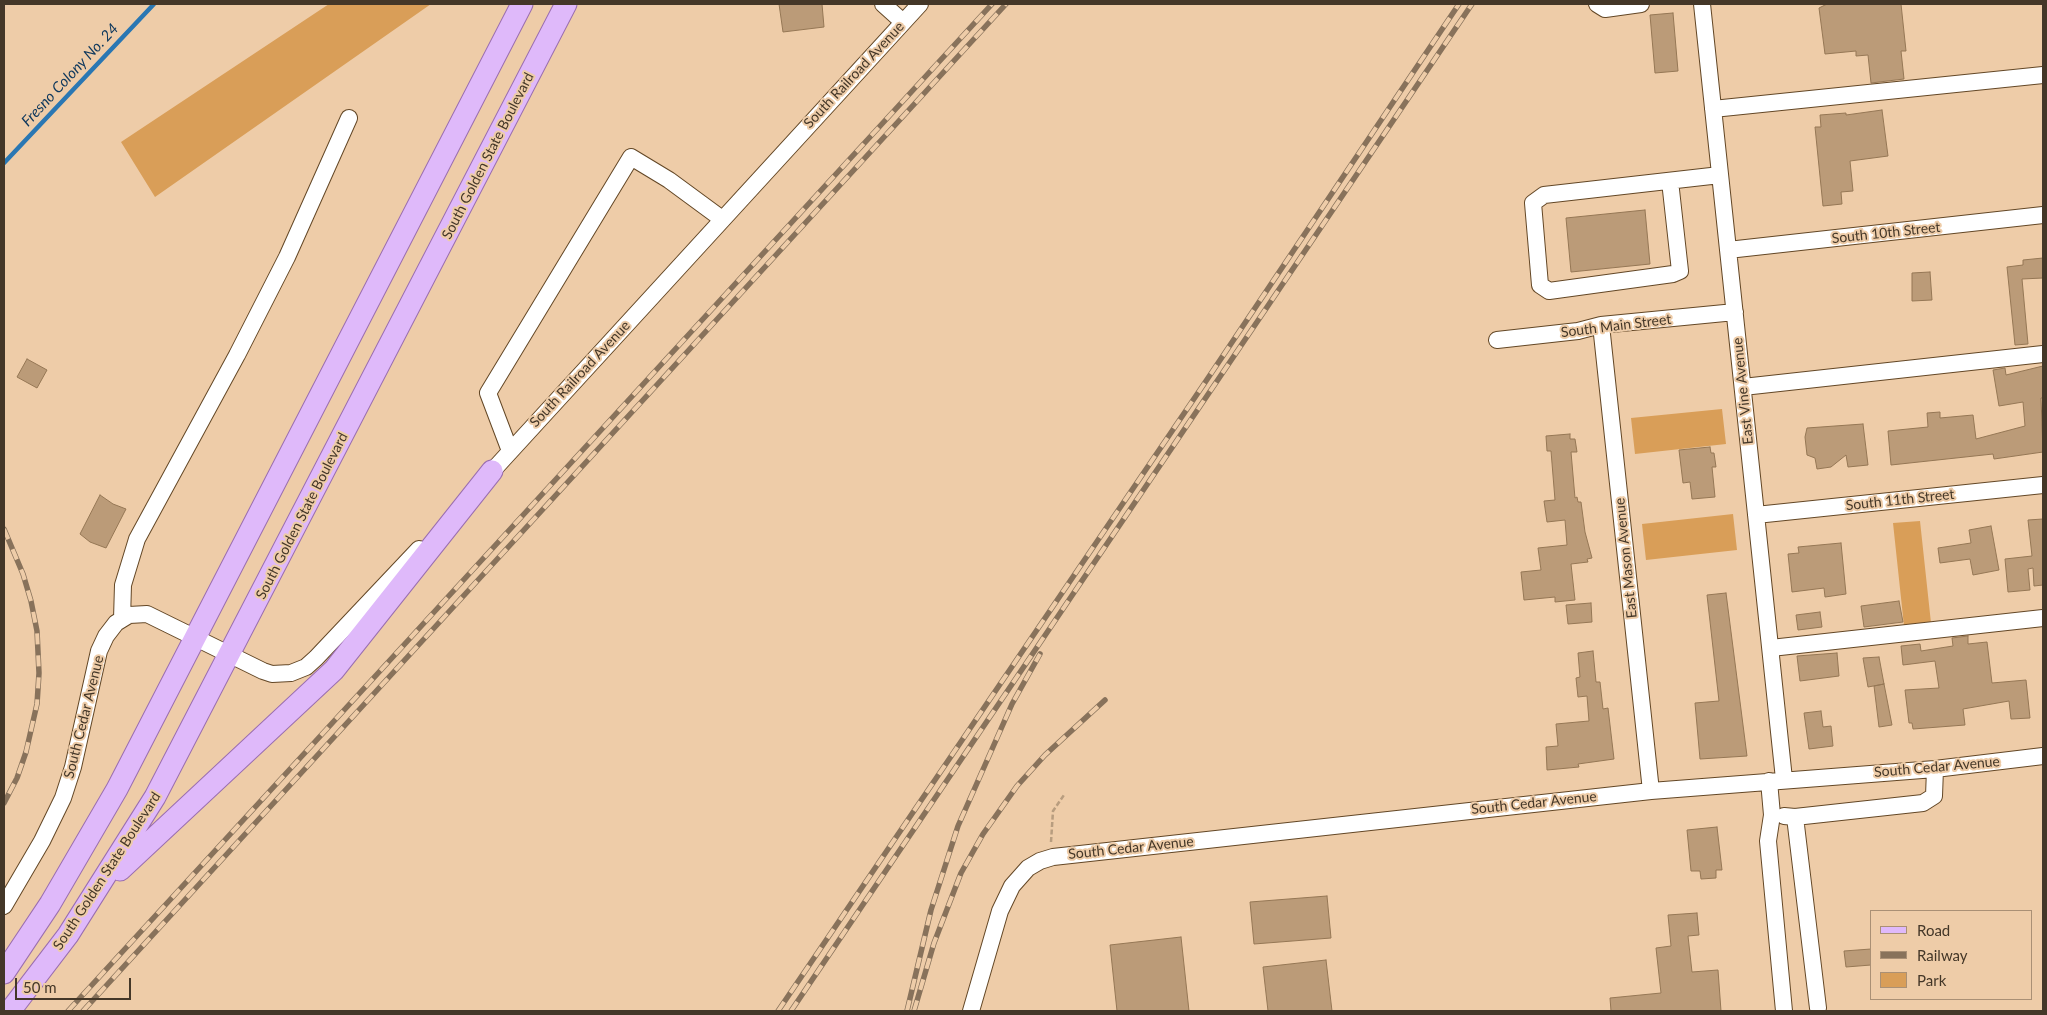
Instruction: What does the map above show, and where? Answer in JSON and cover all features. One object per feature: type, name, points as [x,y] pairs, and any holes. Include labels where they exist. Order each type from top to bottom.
[{"type":"main road","name":"South Golden State Boulevard","points":[[10,1011],[68,935],[155,797],[212,647],[522,4]]},
{"type":"main road","name":"South Golden State Boulevard","points":[[4,973],[50,904],[88,840],[179,670],[212,647],[566,4]]},
{"type":"main road","points":[[99,888],[334,670],[492,471]]},
{"type":"street","points":[[884,4],[903,22]]},
{"type":"street","name":"South Railroad Avenue","points":[[212,647],[272,674],[291,673],[306,666],[492,471],[920,4]]},
{"type":"street","points":[[1597,4],[1605,9],[1642,4]]},
{"type":"street","name":"East Vine Avenue","points":[[1702,4],[1771,648],[1777,780],[1768,841],[1784,1011]]},
{"type":"street","points":[[1714,109],[2043,75]]},
{"type":"street","points":[[122,619],[124,585],[137,539],[287,257],[349,118]]},
{"type":"street","points":[[510,451],[488,393],[630,157],[669,180],[722,219]]},
{"type":"street","points":[[1670,181],[1680,271],[1673,274],[1549,291],[1540,285],[1533,203],[1544,195],[1720,175]]},
{"type":"street","name":"South 10th Street","points":[[1728,250],[2043,215]]},
{"type":"street","name":"South Main Street","points":[[1497,340],[1578,331],[1601,325],[1735,312]]},
{"type":"street","name":"East Mason Avenue","points":[[1601,325],[1650,791]]},
{"type":"street","points":[[1743,387],[2043,354]]},
{"type":"street","name":"South 11th Street","points":[[1756,515],[2043,485]]},
{"type":"street","points":[[122,619],[129,615],[147,614],[212,647]]},
{"type":"street","points":[[1771,648],[2043,618]]},
{"type":"street","name":"South Cedar Avenue","points":[[4,906],[42,841],[63,798],[73,767],[99,651],[106,636],[122,619]]},
{"type":"street","name":"South Cedar Avenue","points":[[972,1011],[1000,911],[1012,886],[1028,868],[1053,857],[1650,791],[1935,769],[2043,756]]},
{"type":"street","points":[[1772,815],[1795,817],[1923,803],[1934,796],[1935,769]]},
{"type":"street","points":[[1795,817],[1818,1008]]},
{"type":"path","points":[[1053,857],[1050,832],[1053,811],[1064,795]]},
{"type":"green space","points":[[329,4],[431,4],[155,197],[121,142]]},
{"type":"green space","points":[[1722,409],[1726,444],[1635,454],[1631,418]]},
{"type":"green space","points":[[1733,514],[1737,550],[1646,560],[1642,524]]},
{"type":"green space","points":[[1920,521],[1931,623],[1904,626],[1893,523]]},
{"type":"building","points":[[779,4],[822,4],[824,27],[783,32]]},
{"type":"building","points":[[1827,4],[1901,4],[1906,51],[1901,51],[1904,79],[1871,83],[1868,55],[1856,56],[1856,51],[1825,54],[1819,8]]},
{"type":"building","points":[[1673,13],[1678,71],[1655,73],[1650,15]]},
{"type":"building","points":[[1882,110],[1888,156],[1850,161],[1853,191],[1841,192],[1842,204],[1823,206],[1815,127],[1821,127],[1820,115],[1846,113],[1846,115]]},
{"type":"building","points":[[1645,210],[1650,264],[1571,272],[1566,218]]},
{"type":"building","points":[[2043,258],[2043,278],[2022,279],[2028,344],[2015,345],[2007,267],[2023,265],[2023,260]]},
{"type":"building","points":[[1930,272],[1932,300],[1912,301],[1912,273]]},
{"type":"building","points":[[27,359],[47,370],[37,388],[17,377]]},
{"type":"building","points":[[2043,366],[2043,398],[2041,398],[2043,452],[1994,459],[1993,454],[1891,465],[1888,431],[1928,427],[1927,413],[1940,412],[1940,418],[1973,415],[1976,439],[2025,426],[2023,402],[1999,406],[1993,370],[2005,368],[2006,375]]},
{"type":"building","points":[[1863,424],[1868,465],[1848,467],[1846,455],[1831,467],[1817,469],[1815,458],[1807,455],[1805,437],[1807,428]]},
{"type":"building","points":[[1570,434],[1570,439],[1575,439],[1577,452],[1571,452],[1575,498],[1577,497],[1578,502],[1581,502],[1585,532],[1592,558],[1587,559],[1588,562],[1571,564],[1575,600],[1555,602],[1555,597],[1524,600],[1521,572],[1541,570],[1538,548],[1567,545],[1565,520],[1547,522],[1544,501],[1555,500],[1551,451],[1547,451],[1546,436]]},
{"type":"building","points":[[1710,447],[1711,453],[1714,453],[1716,467],[1712,467],[1715,497],[1692,499],[1690,482],[1683,483],[1679,450]]},
{"type":"building","points":[[100,495],[113,504],[126,509],[106,548],[90,542],[80,534]]},
{"type":"building","points":[[2043,519],[2043,585],[2034,586],[2033,568],[2028,569],[2030,590],[2008,592],[2005,559],[2032,556],[2028,520]]},
{"type":"building","points":[[1991,526],[1999,570],[1973,575],[1970,559],[1940,563],[1938,548],[1971,543],[1969,530]]},
{"type":"building","points":[[1841,543],[1846,594],[1825,597],[1824,588],[1792,592],[1788,554],[1799,553],[1798,547]]},
{"type":"building","points":[[1726,593],[1747,756],[1700,759],[1695,703],[1719,701],[1707,595]]},
{"type":"building","points":[[1899,601],[1903,622],[1864,627],[1861,606]]},
{"type":"building","points":[[1591,603],[1592,622],[1568,624],[1566,605]]},
{"type":"building","points":[[1820,612],[1822,627],[1798,630],[1796,615]]},
{"type":"building","points":[[1968,636],[1968,644],[1987,642],[1992,683],[2026,680],[2030,718],[2011,719],[2009,701],[1963,709],[1965,725],[1913,729],[1912,723],[1909,723],[1905,690],[1939,688],[1935,661],[1903,665],[1901,646],[1920,644],[1921,651],[1953,646],[1952,638]]},
{"type":"building","points":[[1593,651],[1596,682],[1600,682],[1603,709],[1608,708],[1614,759],[1578,764],[1579,767],[1547,770],[1546,747],[1558,746],[1556,724],[1589,721],[1587,696],[1578,697],[1576,678],[1580,677],[1578,653]]},
{"type":"building","points":[[1837,653],[1839,676],[1800,681],[1797,656]]},
{"type":"building","points":[[1879,657],[1884,684],[1868,687],[1863,658]]},
{"type":"building","points":[[1884,684],[1892,725],[1879,727],[1874,686]]},
{"type":"building","points":[[1821,711],[1823,727],[1831,726],[1833,746],[1809,749],[1804,713]]},
{"type":"building","points":[[1717,827],[1722,870],[1716,870],[1716,878],[1701,879],[1700,871],[1691,871],[1687,830]]},
{"type":"building","points":[[1327,896],[1331,938],[1254,944],[1250,902]]},
{"type":"building","points":[[1697,913],[1699,935],[1688,936],[1692,972],[1718,970],[1721,1011],[1611,1011],[1610,998],[1661,993],[1656,948],[1671,946],[1668,915]]},
{"type":"building","points":[[1181,937],[1189,1011],[1117,1011],[1110,945]]},
{"type":"building","points":[[1870,949],[1870,965],[1846,967],[1844,951]]},
{"type":"building","points":[[1326,960],[1332,1011],[1268,1011],[1263,967]]},
{"type":"waterway","name":"Fresno Colony No. 24","points":[[4,163],[154,4]]},
{"type":"railway","points":[[68,1011],[992,4]]},
{"type":"railway","points":[[83,1011],[1006,4]]},
{"type":"railway","points":[[778,1011],[1204,384],[1459,4]]},
{"type":"railway","points":[[791,1011],[1472,4]]},
{"type":"railway","points":[[4,529],[23,574],[31,601],[37,631],[39,673],[37,704],[26,752],[17,778],[4,803]]},
{"type":"railway","points":[[907,1011],[931,910],[958,826],[1012,704],[1040,654]]},
{"type":"railway","points":[[914,1011],[934,943],[961,873],[983,834],[1017,786],[1045,755],[1105,700]]}]
